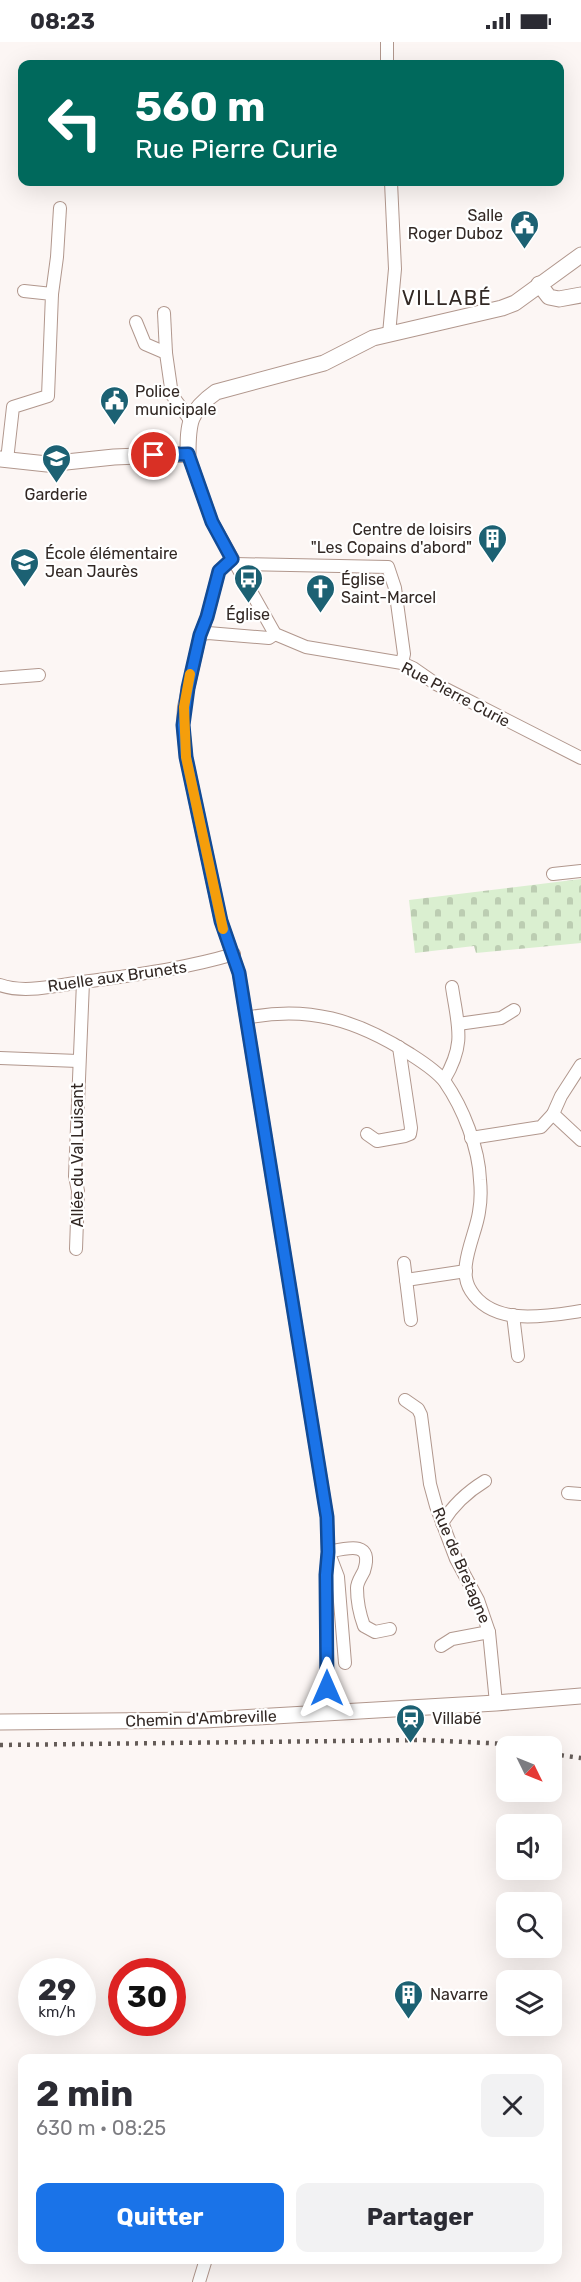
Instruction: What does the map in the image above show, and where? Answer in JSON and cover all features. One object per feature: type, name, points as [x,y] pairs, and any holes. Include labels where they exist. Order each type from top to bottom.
[{"type":"street","points":[[387,42],[387,60]]},
{"type":"street","points":[[389,334],[395,268],[391,186]]},
{"type":"street","points":[[60,208],[57,257],[51,294],[48,396],[14,407],[4,460],[47,464],[114,457],[188,454]]},
{"type":"street","points":[[200,635],[212,633],[269,638],[275,634],[212,522],[188,454],[190,420],[206,399],[216,392],[324,363],[373,338],[502,308],[515,303],[581,255]]},
{"type":"street","points":[[539,284],[549,297],[581,295]]},
{"type":"street","points":[[24,291],[51,294]]},
{"type":"street","points":[[164,313],[166,353],[172,395],[190,420]]},
{"type":"street","points":[[136,322],[145,344],[166,353]]},
{"type":"street","points":[[327,1713],[327,1517],[239,973],[223,928],[186,757],[183,725],[189,679],[219,571],[233,561],[388,567],[395,588],[404,654],[402,663]]},
{"type":"street","name":"Rue Pierre Curie","points":[[275,634],[306,647],[402,663],[436,684],[581,758]]},
{"type":"street","points":[[0,678],[39,675]]},
{"type":"street","points":[[553,874],[581,871]]},
{"type":"street","name":"Ruelle aux Brunets","points":[[0,985],[16,990],[83,982],[166,969],[234,954]]},
{"type":"street","name":"Allée du Val Luisant","points":[[76,1249],[78,1061],[83,982]]},
{"type":"street","points":[[444,1080],[455,1059],[460,1038],[452,987]]},
{"type":"street","points":[[458,1024],[501,1018],[514,1010]]},
{"type":"street","points":[[246,1018],[290,1013],[324,1015],[354,1024],[399,1047],[444,1080],[466,1120],[480,1178],[480,1210],[466,1271],[471,1292],[482,1302],[513,1315],[533,1318],[581,1311]]},
{"type":"street","points":[[367,1134],[377,1141],[410,1134],[399,1047]]},
{"type":"street","name":"Allée du Val Luisant","points":[[0,1058],[78,1061]]},
{"type":"street","points":[[471,1138],[541,1127],[553,1114],[561,1096],[581,1065]]},
{"type":"street","points":[[553,1114],[581,1140]]},
{"type":"street","points":[[404,1263],[411,1320]]},
{"type":"street","points":[[406,1280],[466,1271]]},
{"type":"street","points":[[513,1315],[518,1356]]},
{"type":"street","name":"Rue de Bretagne","points":[[405,1400],[421,1414],[430,1484],[442,1523],[456,1559],[478,1600],[489,1632],[496,1703]]},
{"type":"street","points":[[442,1523],[463,1496],[485,1481]]},
{"type":"street","points":[[328,1552],[350,1547],[361,1549],[364,1552],[366,1563],[357,1587],[364,1626],[375,1632],[390,1629]]},
{"type":"street","points":[[328,1552],[338,1577],[345,1663]]},
{"type":"street","points":[[441,1646],[452,1639],[489,1632]]},
{"type":"street","name":"Chemin d'Ambreville","points":[[0,1722],[205,1720],[581,1696]]},
{"type":"green space","points":[[581,879],[581,943],[476,953],[474,946],[415,953],[409,900]]},
{"type":"railway","points":[[0,1745],[423,1740],[496,1743]]},
{"type":"railway","points":[[562,1755],[581,1758]]},
{"type":"slow traffic","points":[[190,674],[183,725],[186,757],[223,929]]},
{"type":"place","name":"Salle Roger Duboz","points":[[524,250]]},
{"type":"place","name":"Police municipale","points":[[114,426]]},
{"type":"place","name":"Garderie","points":[[56,484]]},
{"type":"place","name":"Centre de loisirs \"Les Copains d'abord\"","points":[[493,564]]},
{"type":"place","name":"École élémentaire Jean Jaurès","points":[[24,588]]},
{"type":"place","name":"Église","points":[[248,604]]},
{"type":"place","name":"Église Saint-Marcel","points":[[320,614]]},
{"type":"place","name":"Villabé","points":[[411,1744]]},
{"type":"place","name":"Navarre","points":[[409,2020]]},
{"type":"district","name":"VILLABÉ","points":[[447,298]]},
{"type":"route","points":[[154,455],[188,454],[212,522],[232,559],[219,571],[200,635],[184,707],[183,725],[186,757],[221,921],[239,973],[327,1517],[327,1688]]}]
